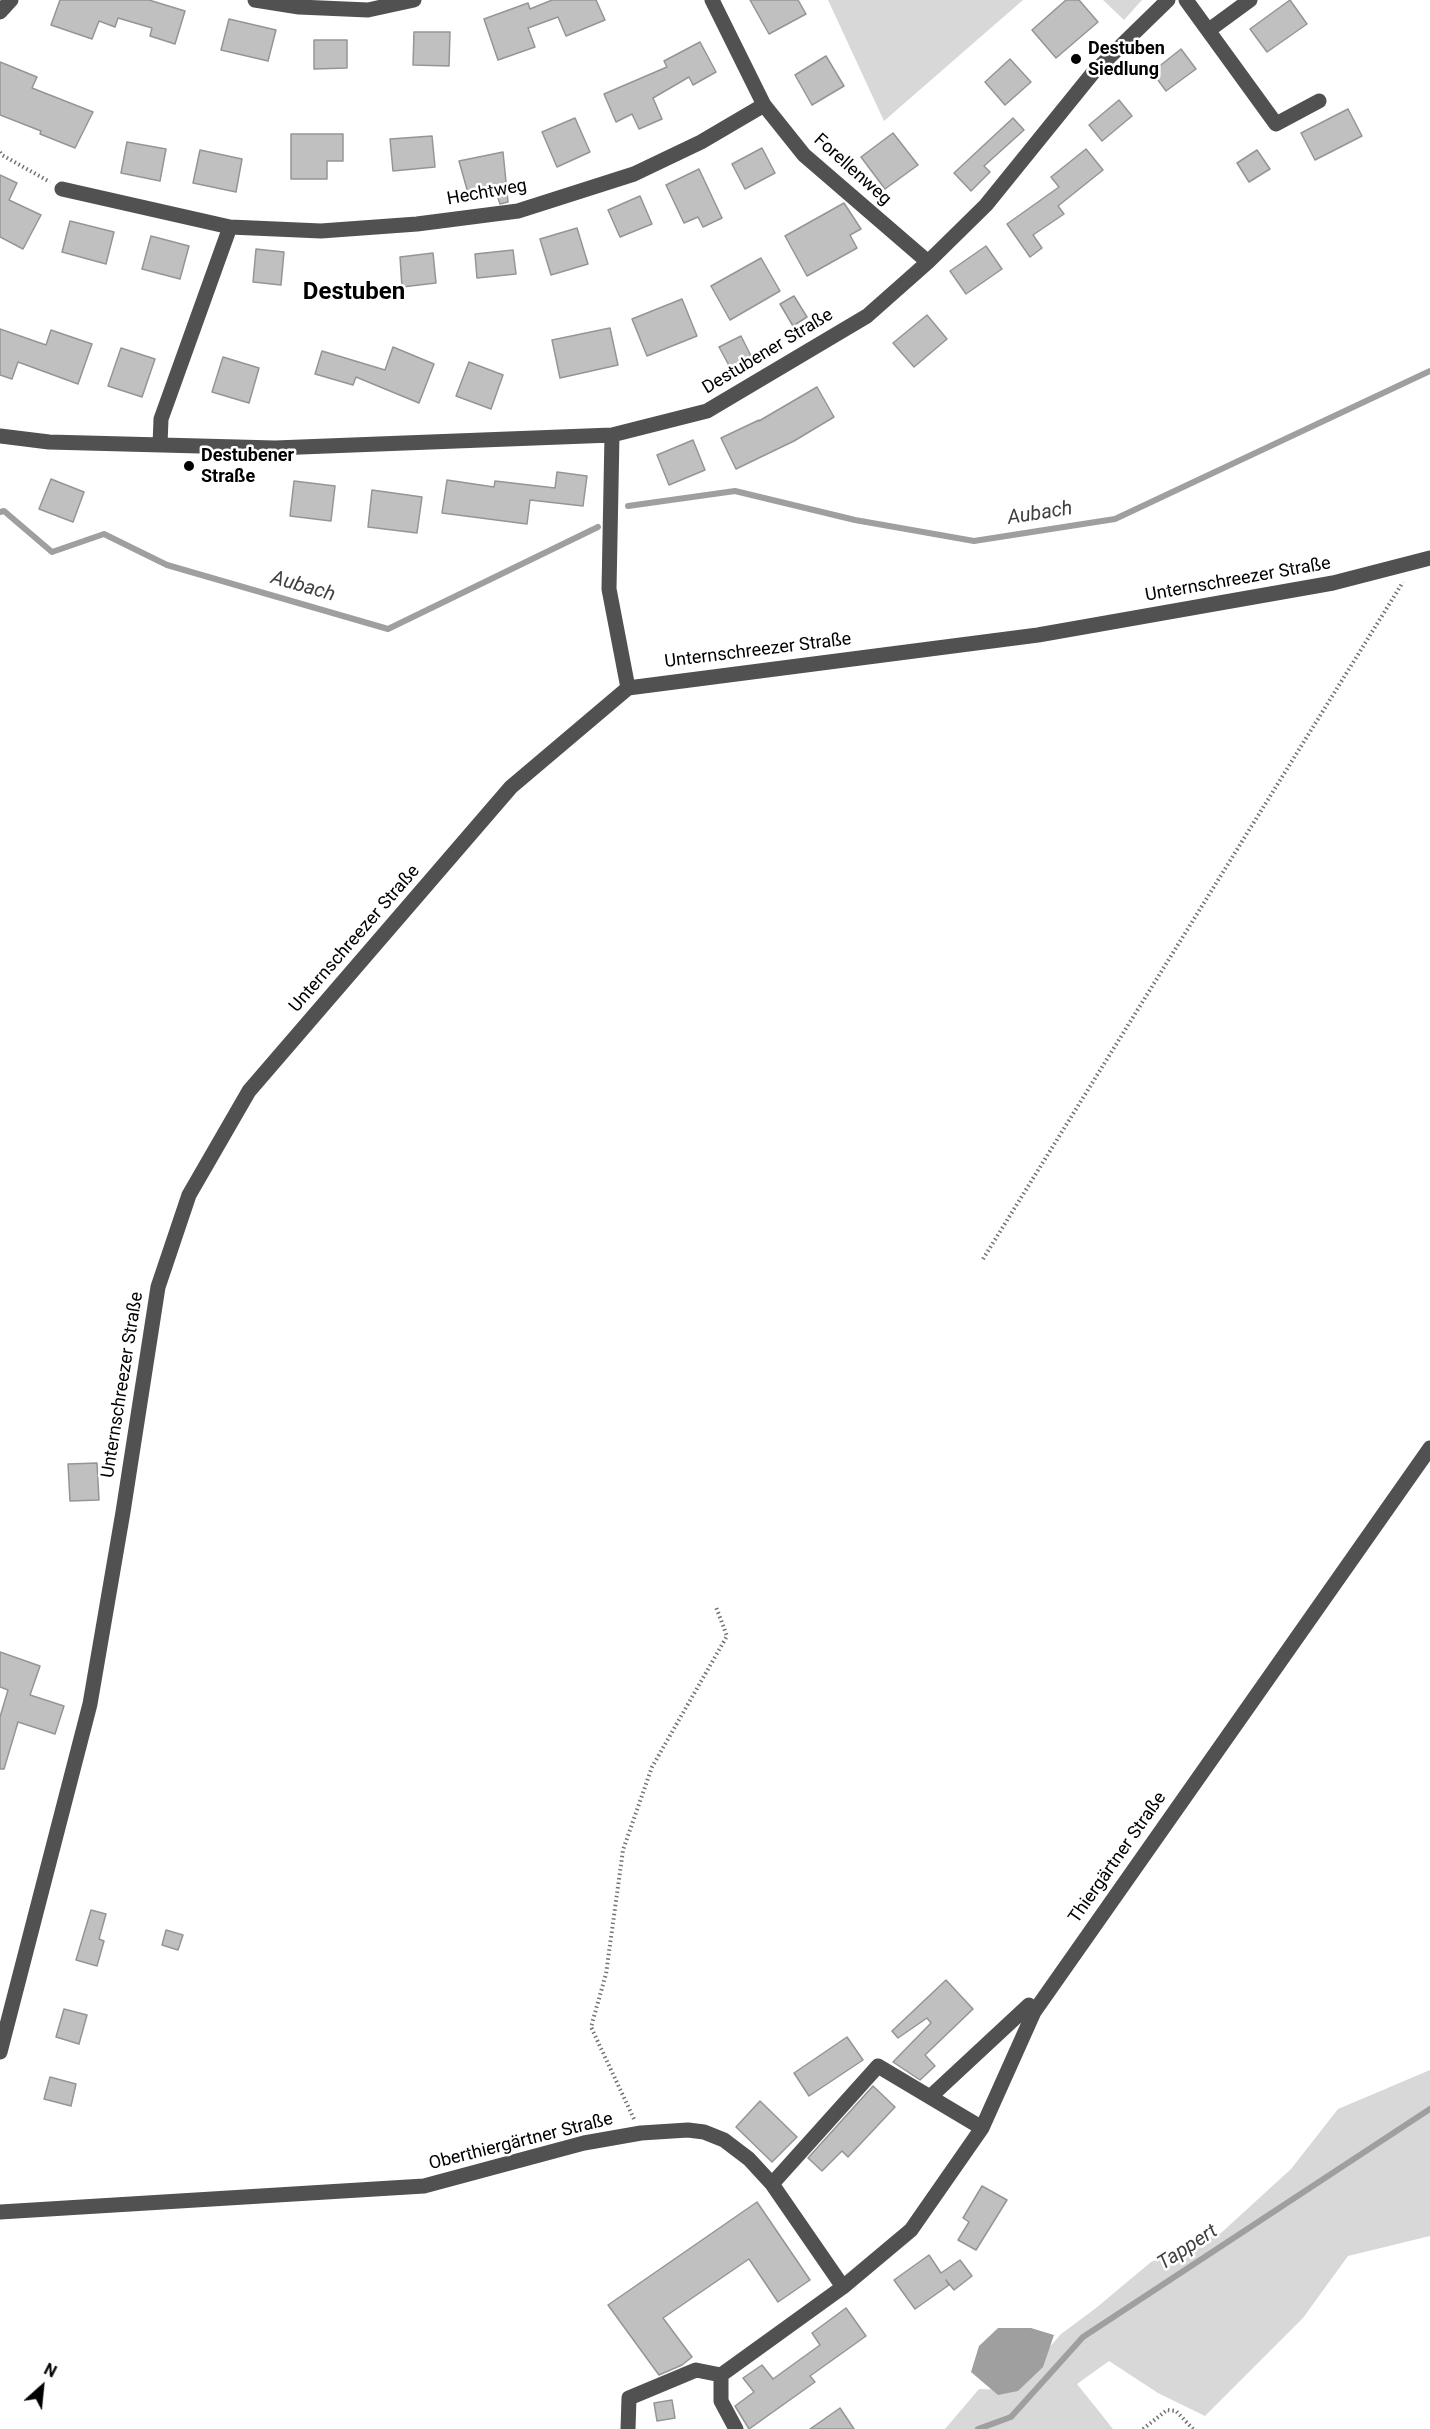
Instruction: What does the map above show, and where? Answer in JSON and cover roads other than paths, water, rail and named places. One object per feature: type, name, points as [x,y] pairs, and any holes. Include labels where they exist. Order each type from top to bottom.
[{"type":"street","points":[[0,12],[11,0]]},
{"type":"street","points":[[255,0],[299,7],[368,10],[414,0]]},
{"type":"street","name":"Forellenweg","points":[[712,0],[764,105],[804,155],[928,262]]},
{"type":"street","name":"Destubener Straße","points":[[0,436],[49,442],[275,448],[612,435],[707,411],[867,316],[928,262],[986,205],[1092,74],[1168,0]]},
{"type":"street","points":[[1186,0],[1276,124],[1319,101]]},
{"type":"street","points":[[1209,30],[1250,0]]},
{"type":"street","name":"Hechtweg","points":[[62,189],[230,226],[321,231],[417,224],[518,211],[634,174],[701,142],[764,105]]},
{"type":"street","points":[[160,445],[161,419],[230,226]]},
{"type":"street","points":[[612,435],[609,590],[628,688]]},
{"type":"street","name":"Unternschreezer Straße","points":[[0,2052],[90,1704],[158,1287],[189,1195],[249,1091],[504,796],[628,688],[1038,635],[1334,583],[1423,559]]},
{"type":"street","name":"Thiergärtner Straße","points":[[843,2287],[911,2230],[982,2128],[1034,2012],[1430,1448]]},
{"type":"street","points":[[930,2097],[1029,2004],[1034,2012]]},
{"type":"street","points":[[772,2184],[878,2066],[982,2128]]},
{"type":"street","name":"Oberthiergärtner Straße","points":[[0,2212],[424,2186],[584,2143],[641,2133],[688,2130],[704,2132],[724,2140],[749,2159],[772,2184],[843,2287]]},
{"type":"street","points":[[628,2429],[629,2398],[696,2370],[721,2375],[843,2287]]},
{"type":"street","points":[[721,2375],[721,2402],[736,2429]]},
{"type":"waterway","name":"Aubach","points":[[628,506],[735,491],[855,520],[974,541],[1115,519],[1430,371]]},
{"type":"waterway","name":"Aubach","points":[[0,512],[4,511],[52,552],[104,534],[167,565],[388,629],[598,527]]},
{"type":"waterway","name":"Tappert","points":[[978,2429],[1011,2417],[1083,2337],[1430,2109]]},
{"type":"place","name":"Destuben Siedlung","points":[[1076,59]]},
{"type":"place","name":"Destubener Straße","points":[[189,466]]},
{"type":"district","name":"Destuben","points":[[354,293]]}]
